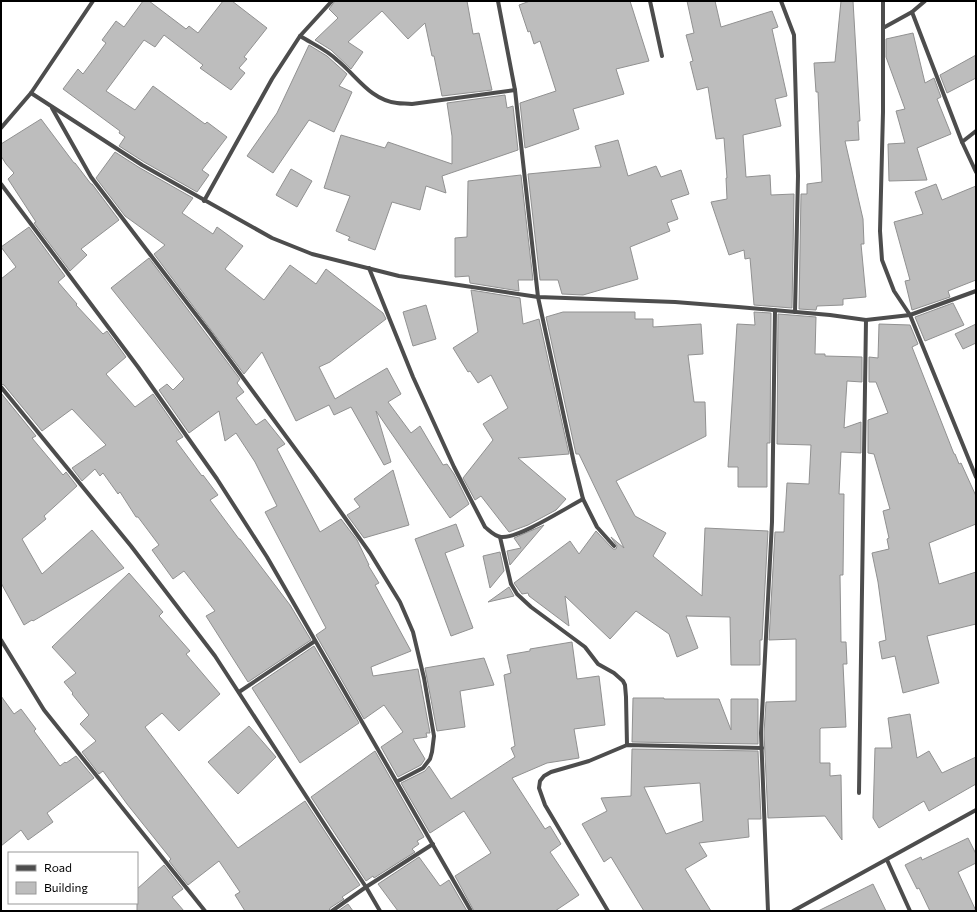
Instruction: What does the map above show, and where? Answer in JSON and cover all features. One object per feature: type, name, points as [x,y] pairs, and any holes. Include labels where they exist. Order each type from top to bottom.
[{"type":"street","points":[[1,128],[31,94],[93,1]]},
{"type":"street","points":[[204,201],[269,85],[300,36],[332,1]]},
{"type":"street","points":[[498,1],[515,90],[538,297],[583,499],[597,527],[614,546]]},
{"type":"street","points":[[650,1],[662,56]]},
{"type":"street","points":[[781,1],[794,35],[798,176],[795,312]]},
{"type":"street","points":[[883,1],[884,112],[880,231],[882,260],[894,291],[910,315],[976,477]]},
{"type":"street","points":[[883,28],[912,12],[925,1]]},
{"type":"street","points":[[912,12],[962,142],[976,172]]},
{"type":"street","points":[[300,36],[337,59],[375,95],[391,102],[412,104],[515,90]]},
{"type":"street","points":[[31,94],[142,165],[272,238],[312,254],[399,276],[538,297],[675,302],[830,315],[866,320],[910,315],[976,291]]},
{"type":"street","points":[[50,106],[91,177],[210,333],[313,473],[370,553],[400,602],[413,632],[424,678],[434,736],[430,759],[423,768],[398,782]]},
{"type":"street","points":[[962,142],[976,131]]},
{"type":"street","points":[[1,184],[138,367],[217,479],[267,557],[471,911]]},
{"type":"street","points":[[369,268],[413,377],[454,467],[485,527],[500,537],[509,536],[531,527],[583,499]]},
{"type":"street","points":[[768,911],[762,748],[772,522],[775,310]]},
{"type":"street","points":[[859,793],[866,320]]},
{"type":"street","points":[[1,387],[131,546],[215,656],[366,887],[380,911]]},
{"type":"street","points":[[500,537],[512,584],[517,594],[531,607],[585,648],[598,664],[614,673],[625,685],[627,746]]},
{"type":"street","points":[[1,640],[44,710],[205,911]]},
{"type":"street","points":[[239,692],[315,641]]},
{"type":"street","points":[[608,911],[545,805],[539,788],[540,781],[544,776],[550,772],[589,761],[627,746],[762,748]]},
{"type":"street","points":[[793,911],[976,810]]},
{"type":"street","points":[[332,911],[366,887],[433,844]]},
{"type":"street","points":[[887,860],[910,911]]},
{"type":"building","points":[[143,1],[149,1],[186,29],[189,26],[198,33],[223,1],[232,1],[267,28],[244,57],[247,59],[239,68],[245,73],[231,90],[200,68],[203,65],[164,35],[155,47],[144,40],[106,91],[135,110],[153,86],[205,124],[207,122],[227,137],[202,170],[209,175],[197,192],[119,146],[125,137],[119,133],[120,131],[63,89],[78,69],[83,74],[106,43],[102,40],[116,21],[124,27]]},
{"type":"building","points":[[335,1],[467,1],[473,34],[479,33],[492,90],[442,96],[434,56],[432,56],[425,23],[408,39],[382,11],[348,42],[363,52],[351,69],[331,50],[315,40],[338,18],[329,9]]},
{"type":"building","points":[[530,1],[630,1],[649,61],[616,69],[624,94],[573,109],[579,129],[525,148],[520,103],[556,91],[540,41],[534,44],[530,31],[528,32],[519,5]]},
{"type":"building","points":[[687,1],[715,1],[721,27],[772,11],[778,27],[772,29],[787,96],[775,99],[781,126],[743,135],[746,177],[770,175],[771,195],[794,194],[792,308],[754,305],[750,258],[745,259],[744,250],[729,255],[711,202],[727,199],[724,138],[716,139],[708,87],[697,90],[690,62],[693,61],[686,35],[694,33]]},
{"type":"building","points":[[841,1],[853,1],[860,121],[858,121],[859,140],[845,141],[863,219],[864,244],[861,244],[866,297],[843,299],[843,305],[817,306],[816,310],[799,309],[801,194],[807,194],[807,184],[822,182],[818,92],[816,92],[814,63],[835,62]]},
{"type":"building","points":[[913,33],[925,83],[934,78],[941,97],[937,99],[951,134],[917,148],[927,180],[889,181],[888,144],[905,143],[896,111],[905,109],[886,57],[886,39]]},
{"type":"building","points":[[309,45],[327,56],[347,74],[339,86],[352,92],[334,132],[309,120],[273,173],[247,156],[277,113]]},
{"type":"building","points":[[976,55],[976,78],[947,93],[940,75]]},
{"type":"building","points":[[505,95],[507,108],[513,106],[518,150],[442,176],[446,193],[426,186],[420,210],[392,202],[375,250],[348,240],[350,237],[336,231],[350,196],[324,188],[341,135],[385,148],[388,142],[452,164],[452,136],[447,103]]},
{"type":"building","points":[[41,119],[119,220],[81,249],[87,255],[70,271],[34,223],[36,222],[8,179],[14,173],[1,156],[1,144]]},
{"type":"building","points":[[618,140],[628,176],[656,166],[661,177],[681,170],[689,194],[671,200],[678,219],[667,223],[670,231],[630,247],[638,279],[583,295],[562,294],[558,280],[540,280],[528,174],[601,167],[595,146]]},
{"type":"building","points":[[115,152],[193,198],[182,213],[213,234],[217,227],[243,246],[225,269],[264,300],[290,265],[316,284],[326,269],[383,313],[386,319],[330,362],[319,367],[335,399],[387,368],[401,394],[388,402],[411,433],[420,426],[443,465],[447,464],[454,474],[469,504],[450,518],[376,411],[391,462],[384,465],[351,407],[334,415],[329,405],[296,421],[262,352],[244,374],[154,254],[165,245],[125,216],[96,178]]},
{"type":"building","points":[[291,169],[312,181],[297,207],[276,195]]},
{"type":"building","points":[[521,175],[533,280],[518,280],[519,291],[470,283],[469,276],[455,277],[455,238],[467,237],[468,181]]},
{"type":"building","points":[[936,184],[942,200],[976,186],[976,280],[948,291],[950,297],[912,310],[905,281],[910,280],[894,222],[923,214],[915,192]]},
{"type":"building","points":[[29,227],[65,276],[58,282],[77,304],[76,305],[103,334],[107,331],[126,357],[106,374],[135,407],[153,394],[183,437],[176,441],[218,495],[210,500],[290,605],[311,640],[248,682],[206,616],[215,611],[184,571],[173,579],[152,550],[159,545],[138,517],[136,517],[120,492],[118,494],[103,473],[100,476],[95,469],[82,481],[72,468],[106,445],[72,409],[42,431],[4,385],[1,384],[1,279],[16,267],[1,247]]},
{"type":"building","points":[[149,258],[240,379],[237,383],[244,392],[236,398],[256,425],[265,419],[285,444],[277,449],[320,532],[341,519],[357,540],[368,565],[379,583],[375,585],[411,651],[371,667],[373,676],[418,669],[430,733],[426,733],[427,737],[413,739],[425,759],[421,765],[398,777],[381,747],[403,732],[384,705],[364,719],[316,635],[326,628],[265,512],[277,506],[255,462],[236,433],[225,441],[219,411],[189,433],[159,390],[167,384],[173,390],[184,379],[111,288]]},
{"type":"building","points":[[471,290],[520,298],[523,324],[539,319],[569,454],[518,458],[566,499],[556,510],[528,525],[509,532],[481,496],[475,500],[463,478],[493,440],[483,424],[508,408],[491,375],[478,383],[470,371],[468,372],[453,348],[478,332]]},
{"type":"building","points":[[953,303],[964,325],[925,341],[915,317]]},
{"type":"building","points":[[426,305],[436,339],[413,346],[403,312]]},
{"type":"building","points":[[563,312],[635,312],[635,319],[653,319],[653,327],[701,324],[703,354],[688,355],[694,402],[705,402],[706,436],[616,481],[635,516],[666,533],[653,556],[702,596],[705,528],[768,531],[762,640],[760,640],[760,665],[731,665],[730,617],[686,616],[698,648],[677,657],[669,634],[636,611],[610,639],[565,596],[569,626],[529,596],[528,593],[522,594],[514,583],[570,541],[579,554],[596,531],[613,549],[616,549],[617,546],[611,537],[624,548],[579,454],[576,454],[546,317]]},
{"type":"building","points":[[754,312],[771,313],[770,443],[767,443],[767,487],[738,487],[738,467],[728,467],[737,324],[755,325]]},
{"type":"building","points":[[778,314],[816,317],[815,354],[825,354],[825,356],[862,357],[862,382],[847,381],[844,428],[861,422],[861,453],[841,452],[839,494],[844,494],[843,575],[840,575],[841,642],[846,642],[847,664],[843,664],[846,727],[820,729],[820,763],[830,763],[830,776],[841,775],[842,840],[825,816],[768,818],[764,733],[766,702],[796,701],[796,639],[769,640],[775,532],[784,532],[787,483],[809,484],[811,445],[777,444]]},
{"type":"building","points":[[879,324],[910,325],[918,344],[912,347],[954,454],[959,464],[961,463],[976,496],[976,524],[929,543],[939,584],[976,572],[976,624],[927,636],[939,683],[903,693],[895,656],[882,659],[879,642],[886,640],[878,582],[872,553],[889,549],[887,539],[889,538],[883,511],[890,509],[874,454],[868,453],[868,420],[888,413],[876,382],[869,382],[869,357],[878,358]]},
{"type":"building","points":[[976,324],[976,343],[963,349],[955,334]]},
{"type":"building","points":[[1,393],[36,436],[32,438],[63,475],[66,472],[77,486],[44,516],[46,519],[22,539],[42,574],[92,530],[124,568],[24,625],[1,583]]},
{"type":"building","points":[[393,470],[409,525],[364,538],[347,515],[360,507],[354,499]]},
{"type":"building","points":[[456,524],[464,546],[445,553],[473,628],[451,636],[415,539]]},
{"type":"building","points":[[544,525],[510,565],[507,551],[521,548],[514,538]]},
{"type":"building","points":[[500,552],[504,571],[490,588],[483,556]]},
{"type":"building","points":[[129,573],[163,612],[159,616],[190,651],[186,654],[220,694],[179,731],[162,713],[145,727],[238,848],[305,801],[360,885],[342,897],[344,899],[330,908],[329,911],[245,911],[235,895],[240,892],[219,861],[188,885],[169,861],[171,859],[103,771],[99,774],[82,752],[96,741],[80,724],[89,715],[64,682],[76,673],[52,647]]},
{"type":"building","points":[[509,587],[514,596],[488,602]]},
{"type":"building","points":[[572,642],[577,679],[599,676],[605,725],[574,729],[579,758],[547,763],[512,778],[545,829],[550,826],[561,844],[550,852],[579,895],[555,911],[474,911],[455,876],[491,853],[464,811],[430,833],[401,783],[425,771],[429,766],[451,799],[515,757],[511,748],[515,746],[504,675],[511,673],[507,655],[530,651],[530,649]]},
{"type":"building","points":[[314,646],[359,723],[300,763],[252,688]]},
{"type":"building","points":[[484,658],[494,685],[460,691],[465,727],[437,731],[425,668]]},
{"type":"building","points":[[1,696],[14,714],[21,709],[36,729],[34,731],[60,766],[76,756],[94,778],[47,813],[53,822],[28,840],[21,830],[1,846]]},
{"type":"building","points":[[633,698],[719,699],[731,730],[731,699],[758,699],[758,744],[632,742]]},
{"type":"building","points":[[910,714],[917,758],[929,751],[942,773],[976,757],[976,784],[929,811],[924,801],[879,828],[873,818],[875,748],[892,748],[888,718]]},
{"type":"building","points":[[249,726],[276,757],[238,794],[208,762]]},
{"type":"building","points":[[632,749],[758,751],[761,819],[748,819],[749,837],[699,843],[707,856],[685,869],[711,911],[644,911],[611,857],[604,862],[582,824],[607,811],[601,798],[631,796]],"holes":[[[700,783],[703,821],[666,834],[644,787]]]},
{"type":"building","points":[[375,751],[424,837],[417,841],[419,844],[412,849],[415,852],[374,878],[373,876],[366,881],[311,797]]},
{"type":"building","points":[[968,838],[976,854],[976,863],[958,872],[976,911],[930,911],[919,888],[917,889],[905,865],[921,857],[922,860]]},
{"type":"building","points":[[419,857],[440,886],[449,880],[467,911],[398,911],[378,884]]},
{"type":"building","points":[[164,865],[183,889],[172,897],[184,911],[137,911],[138,888]]},
{"type":"building","points":[[873,884],[886,911],[818,911]]},
{"type":"building","points":[[348,904],[353,911],[338,911]]}]
